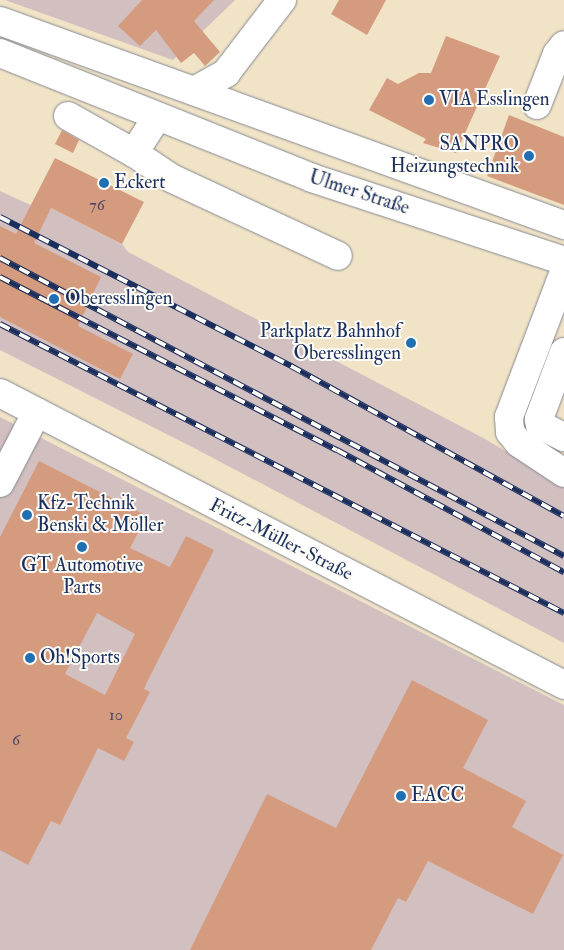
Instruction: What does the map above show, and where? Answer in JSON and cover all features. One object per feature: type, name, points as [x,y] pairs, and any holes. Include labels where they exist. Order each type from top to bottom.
[{"type":"main road","points":[[194,91],[226,73],[282,0]]},
{"type":"main road","name":"Ulmer Straße","points":[[0,21],[564,225]]},
{"type":"main road","points":[[537,105],[557,54],[564,44]]},
{"type":"main road","name":"Ulmer Straße","points":[[0,53],[156,118],[358,194],[564,260]]},
{"type":"main road","name":"Ulmer Straße","points":[[156,118],[205,107],[236,107]]},
{"type":"main road","points":[[68,116],[134,153],[171,178],[338,256]]},
{"type":"main road","points":[[134,153],[156,118]]},
{"type":"main road","points":[[564,272],[509,417],[510,432],[518,443],[564,472]]},
{"type":"main road","points":[[562,358],[539,419],[540,425],[564,437]]},
{"type":"main road","name":"Fritz-Müller-Straße","points":[[0,393],[564,685]]},
{"type":"main road","points":[[0,483],[37,412]]},
{"type":"shaded area","points":[[5,0],[235,0],[173,60]]},
{"type":"shaded area","points":[[0,191],[48,213],[51,208],[122,244],[128,252],[485,439],[564,486],[564,643],[196,449],[0,350]]},
{"type":"shaded area","points":[[0,417],[564,705],[564,950],[0,950]]},
{"type":"building","points":[[142,0],[214,0],[194,21],[220,52],[205,66],[194,53],[181,63],[156,30],[140,46],[118,26]]},
{"type":"building","points":[[339,0],[386,0],[367,35],[331,14]]},
{"type":"building","name":"VIA Esslingen","points":[[446,36],[500,56],[456,153],[423,143],[426,139],[369,110],[387,78],[398,84],[419,73],[431,73]]},
{"type":"building","name":"SANPRO Heizungstechnik","points":[[509,115],[564,137],[564,205],[487,176]]},
{"type":"building","points":[[62,130],[79,140],[73,153],[55,144]]},
{"type":"building","points":[[55,158],[144,202],[122,244],[51,208],[34,243],[101,277],[78,326],[133,354],[120,379],[0,317],[0,226],[16,234]]},
{"type":"building","points":[[39,461],[147,516],[130,548],[170,567],[186,536],[214,550],[146,684],[144,689],[150,692],[126,738],[134,742],[124,761],[98,748],[60,825],[51,821],[28,865],[0,850],[0,537]],"holes":[[[97,613],[135,634],[105,695],[65,674]]]},
{"type":"building","points":[[412,680],[488,720],[463,768],[526,801],[512,827],[563,855],[533,914],[428,861],[406,902],[398,898],[371,950],[190,950],[267,794],[336,828]]},
{"type":"railway","points":[[0,217],[291,366],[564,516]]},
{"type":"railway","points":[[0,258],[564,556]]},
{"type":"railway","points":[[0,277],[337,450],[564,572]]},
{"type":"railway","points":[[0,324],[564,613]]},
{"type":"place","name":"VIA Esslingen","points":[[429,100]]},
{"type":"place","name":"SANPRO Heizungstechnik","points":[[529,156]]},
{"type":"place","name":"Eckert","points":[[104,183]]},
{"type":"place","name":"Oberesslingen","points":[[54,299]]},
{"type":"place","name":"Parkplatz Bahnhof Oberesslingen","points":[[411,343]]},
{"type":"place","name":"Kfz-Technik Benski & Möller","points":[[27,515]]},
{"type":"place","name":"GT Automotive Parts","points":[[82,547]]},
{"type":"place","name":"Oh!Sports","points":[[30,658]]},
{"type":"place","name":"EACC","points":[[401,796]]}]
